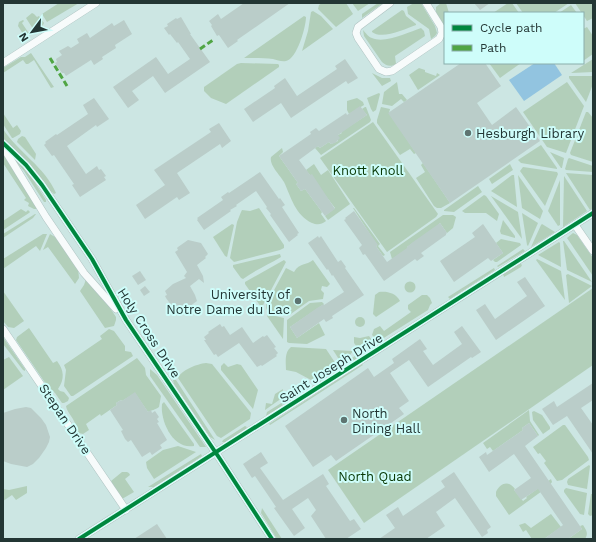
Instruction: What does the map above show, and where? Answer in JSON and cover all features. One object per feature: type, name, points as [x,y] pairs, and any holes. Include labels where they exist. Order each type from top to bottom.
[{"type":"street","points":[[3,63],[96,3]]},
{"type":"street","points":[[390,3],[358,26],[356,30],[358,38],[379,69],[386,72],[392,71],[439,38],[442,33],[441,27],[426,3]]},
{"type":"street","name":"Holy Cross Drive","points":[[3,142],[26,165],[42,185],[92,259],[126,320],[272,539]]},
{"type":"street","name":"Holy Cross Drive","points":[[3,147],[46,217],[84,273],[126,320]]},
{"type":"street","name":"Saint Joseph Drive","points":[[79,539],[593,213]]},
{"type":"street","points":[[575,225],[593,251]]},
{"type":"street","name":"Stepan Drive","points":[[3,329],[126,510]]},
{"type":"green space","points":[[59,3],[79,3],[47,22],[42,14]]},
{"type":"green space","points":[[322,3],[346,3],[353,14],[336,27],[318,9],[319,5]]},
{"type":"green space","points":[[352,3],[370,3],[358,11]]},
{"type":"green space","points":[[378,3],[383,3],[362,18],[362,14]]},
{"type":"green space","points":[[414,3],[421,3],[435,26],[437,33],[431,39],[429,29],[408,14],[407,7]]},
{"type":"green space","points":[[441,3],[446,3],[449,12],[444,12],[444,27],[436,12],[436,7]]},
{"type":"green space","points":[[508,3],[512,3],[518,12],[494,12]]},
{"type":"green space","points":[[516,3],[569,3],[556,12],[522,12]]},
{"type":"green space","points":[[575,3],[593,3],[593,18],[587,21],[584,16],[584,12],[581,12]]},
{"type":"green space","points":[[571,5],[576,12],[560,12]]},
{"type":"green space","points":[[402,10],[416,25],[400,31],[382,35],[372,32],[372,31]]},
{"type":"green space","points":[[313,11],[321,16],[333,29],[302,51],[308,31],[311,12]]},
{"type":"green space","points":[[32,13],[37,17],[39,16],[44,23],[36,30],[33,29],[26,18]]},
{"type":"green space","points":[[304,16],[306,17],[303,35],[294,55],[290,59],[283,61],[273,59],[244,58]]},
{"type":"green space","points":[[24,21],[22,23],[28,32],[31,32],[25,37],[18,26],[19,22]]},
{"type":"green space","points":[[587,27],[593,36],[593,54],[584,60],[584,28]]},
{"type":"green space","points":[[421,28],[424,31],[425,36],[395,56],[396,64],[390,66],[382,62],[364,36],[363,30],[368,36],[383,40],[397,37]]},
{"type":"green space","points":[[31,53],[54,87],[51,88],[34,60],[26,64],[23,60],[3,73],[3,68]]},
{"type":"green space","points":[[593,59],[593,72],[571,73]]},
{"type":"green space","points":[[237,64],[278,64],[279,67],[226,104],[211,98],[204,91],[204,87]]},
{"type":"green space","points":[[490,64],[520,64],[500,78]]},
{"type":"green space","points":[[419,68],[436,76],[437,73],[440,75],[418,90],[409,75]]},
{"type":"green space","points":[[372,73],[382,78],[390,78],[391,81],[382,86]]},
{"type":"green space","points":[[569,76],[593,76],[593,84],[586,102],[569,78]]},
{"type":"green space","points":[[397,82],[399,94],[402,94],[407,100],[404,102],[401,99],[392,106],[382,104],[384,92]]},
{"type":"green space","points":[[567,82],[584,106],[566,153],[547,147],[523,112]]},
{"type":"green space","points":[[379,93],[376,110],[373,112],[367,98]]},
{"type":"green space","points":[[357,98],[363,102],[364,105],[349,114],[347,110],[347,101]]},
{"type":"green space","points":[[365,107],[371,120],[370,122],[321,155],[315,148],[318,146],[320,148],[329,142],[331,144],[338,141],[338,135],[342,133],[341,132],[367,115],[362,109]]},
{"type":"green space","points":[[381,107],[390,109],[389,113],[416,153],[414,154],[410,149],[400,155],[377,123]]},
{"type":"green space","points":[[586,112],[588,112],[593,118],[593,162],[571,155],[570,153]]},
{"type":"green space","points":[[3,113],[13,128],[17,125],[21,131],[20,134],[12,138],[3,124]]},
{"type":"green space","name":"Knott Knoll","points":[[373,122],[438,214],[436,217],[387,252],[320,158]]},
{"type":"green space","points":[[3,129],[45,175],[56,193],[54,194],[48,191],[5,141],[3,137]]},
{"type":"green space","points":[[22,136],[25,137],[36,154],[35,160],[17,142]]},
{"type":"green space","points":[[541,145],[557,169],[521,163],[518,160]]},
{"type":"green space","points":[[282,148],[283,152],[279,156],[298,183],[296,184],[301,191],[305,189],[322,212],[321,214],[326,221],[316,224],[306,220],[294,205],[284,182],[273,167],[271,160],[271,157]]},
{"type":"green space","points":[[5,149],[27,170],[46,202],[44,202],[24,171]]},
{"type":"green space","points":[[550,152],[564,158],[562,168],[561,168]]},
{"type":"green space","points":[[3,154],[36,205],[36,209],[28,206],[29,203],[24,200],[26,198],[3,163]]},
{"type":"green space","points":[[569,158],[593,166],[593,172],[566,170],[565,169]]},
{"type":"green space","points":[[423,163],[450,203],[441,208],[434,206],[416,178],[425,172],[421,165]]},
{"type":"green space","points":[[314,164],[321,175],[328,170],[350,204],[328,220],[325,216],[335,208],[306,170]]},
{"type":"green space","points":[[510,164],[513,170],[492,184],[489,179]]},
{"type":"green space","points":[[523,167],[557,172],[558,174],[545,206],[520,171]]},
{"type":"green space","points":[[566,173],[593,175],[593,208],[590,210]]},
{"type":"green space","points":[[514,175],[517,207],[491,191]]},
{"type":"green space","points":[[518,175],[543,211],[540,219],[522,208]]},
{"type":"green space","points":[[564,176],[587,211],[563,227]]},
{"type":"green space","points":[[560,180],[560,225],[558,226],[548,211]]},
{"type":"green space","points":[[478,186],[482,192],[454,212],[444,211],[444,210]]},
{"type":"green space","points":[[484,195],[499,214],[497,221],[486,213],[465,213],[462,211]]},
{"type":"green space","points":[[491,196],[518,212],[522,239]]},
{"type":"green space","points":[[259,208],[284,245],[284,248],[234,262],[230,258],[237,222],[241,212],[242,210],[250,211]]},
{"type":"green space","points":[[353,208],[380,244],[378,246],[385,255],[383,256],[376,246],[377,245]]},
{"type":"green space","points":[[21,209],[26,212],[28,210],[30,212],[3,230],[3,221]]},
{"type":"green space","points":[[522,213],[538,223],[528,246],[527,245]]},
{"type":"green space","points":[[35,214],[33,218],[3,238],[3,234]]},
{"type":"green space","points":[[443,215],[453,215],[456,217],[453,228],[447,233],[440,223],[407,247],[408,249],[392,259],[390,252]]},
{"type":"green space","points":[[503,220],[515,238],[501,234],[500,231]]},
{"type":"green space","points":[[232,224],[234,225],[227,257],[213,237]]},
{"type":"green space","points":[[542,224],[555,232],[531,247],[541,225]]},
{"type":"green space","points":[[573,233],[577,235],[593,258],[593,276],[567,238]]},
{"type":"green space","points":[[43,234],[47,234],[40,251],[36,246],[3,269],[3,259]]},
{"type":"green space","points":[[50,234],[55,237],[78,268],[79,278],[75,284],[48,247],[43,250]]},
{"type":"green space","points":[[501,239],[520,243],[521,245],[495,262],[493,260],[503,253],[496,243]]},
{"type":"green space","points":[[564,241],[592,282],[567,270]]},
{"type":"green space","points":[[559,242],[560,243],[561,267],[538,255]]},
{"type":"green space","points":[[523,249],[525,251],[498,267],[497,266]]},
{"type":"green space","points":[[280,254],[281,257],[243,279],[233,267],[233,265]]},
{"type":"green space","points":[[537,259],[561,271],[565,300],[536,260]]},
{"type":"green space","points":[[284,260],[286,262],[261,307],[245,282]]},
{"type":"green space","points":[[313,260],[330,284],[327,287],[322,286],[321,290],[324,293],[323,299],[309,301],[288,316],[267,310],[266,305],[286,268],[294,272],[301,265]]},
{"type":"green space","points":[[520,263],[522,265],[521,267],[504,277],[503,274]]},
{"type":"green space","points":[[494,268],[495,270],[450,299],[448,297]]},
{"type":"green space","points":[[568,274],[592,286],[569,303],[566,275]]},
{"type":"green space","points":[[86,279],[100,293],[116,317],[114,326],[105,328],[80,291]]},
{"type":"green space","points":[[410,281],[414,283],[416,287],[414,291],[410,293],[406,291],[404,287],[406,283]]},
{"type":"green space","name":"North Quad","points":[[593,288],[593,365],[364,523],[328,470]]},
{"type":"green space","points":[[3,291],[24,321],[14,328],[8,327],[3,321]]},
{"type":"green space","points":[[379,292],[391,293],[400,301],[376,317],[373,314],[375,295]]},
{"type":"green space","points":[[422,295],[427,295],[432,303],[428,310],[379,341],[372,335],[374,329],[380,326],[384,331],[411,312],[408,309],[408,305]]},
{"type":"green space","points":[[322,302],[324,304],[290,327],[297,338],[319,323],[325,335],[307,344],[287,342],[287,320],[310,303]]},
{"type":"green space","points":[[267,314],[284,318],[283,339],[267,316]]},
{"type":"green space","points":[[358,317],[362,317],[364,318],[364,326],[358,327],[355,324],[355,320]]},
{"type":"green space","points":[[29,328],[53,363],[57,361],[61,368],[63,378],[58,389],[64,392],[69,398],[68,401],[64,403],[62,403],[55,393],[48,387],[16,340],[17,337]]},
{"type":"green space","points":[[109,329],[114,331],[125,346],[125,351],[131,352],[133,356],[71,396],[64,386],[66,370],[64,365],[102,339],[100,336]]},
{"type":"green space","points":[[369,336],[374,343],[364,347],[357,347],[354,343],[354,337],[360,338]]},
{"type":"green space","points":[[3,337],[25,369],[25,371],[3,344]]},
{"type":"green space","points":[[291,347],[326,349],[336,364],[311,380],[296,372],[286,370],[286,355]]},
{"type":"green space","points":[[333,350],[353,351],[350,355],[340,361]]},
{"type":"green space","points":[[369,350],[347,365],[342,364],[360,353]]},
{"type":"green space","points":[[9,357],[23,376],[3,390],[3,360]]},
{"type":"green space","points":[[137,358],[145,368],[146,375],[161,396],[159,407],[148,412],[135,393],[116,403],[117,405],[101,416],[100,414],[86,424],[89,430],[83,434],[79,433],[66,406]]},
{"type":"green space","points":[[206,363],[212,364],[251,413],[250,419],[221,438],[217,436],[178,378],[182,372]]},
{"type":"green space","points":[[224,363],[228,367],[237,364],[241,365],[258,390],[253,409],[221,370],[221,366]]},
{"type":"green space","points":[[362,364],[363,365],[270,425],[269,424]]},
{"type":"green space","points":[[337,367],[336,371],[317,383],[314,382]]},
{"type":"green space","points":[[150,369],[157,375],[206,447],[200,447],[150,376]]},
{"type":"green space","points":[[173,380],[176,380],[215,440],[210,437],[174,384]]},
{"type":"green space","points":[[283,389],[282,398],[265,410],[266,403],[272,404],[275,394]]},
{"type":"green space","points":[[303,389],[303,393],[289,402],[287,401],[287,399]]},
{"type":"green space","points":[[164,402],[194,446],[180,444],[169,433],[163,418],[162,404]]},
{"type":"green space","points":[[283,402],[282,406],[266,416],[267,412]]},
{"type":"green space","points":[[529,410],[530,421],[539,435],[538,436],[529,423],[522,428],[523,430],[493,451],[490,447],[487,449],[483,443]]},
{"type":"green space","points":[[534,411],[542,415],[550,427],[550,429],[543,434],[533,420],[532,412]]},
{"type":"green space","points":[[565,425],[589,460],[562,480],[557,481],[544,463],[546,461],[533,447]]},
{"type":"green space","points":[[245,426],[247,427],[245,430],[226,442],[222,442],[223,440]]},
{"type":"green space","points":[[178,446],[196,452],[154,479],[147,468],[146,462],[163,450]]},
{"type":"green space","points":[[201,454],[202,456],[154,487],[148,487]]},
{"type":"green space","points":[[589,465],[587,489],[568,485],[568,479]]},
{"type":"green space","points":[[122,472],[129,473],[130,475],[125,479],[134,492],[122,499],[111,481]]},
{"type":"green space","points":[[551,479],[552,482],[549,486],[509,515],[496,496],[496,492],[500,486],[510,484],[523,501],[527,498],[526,497]]},
{"type":"green space","points":[[27,486],[27,493],[16,500],[12,495],[3,501],[3,489],[9,490]]},
{"type":"green space","points":[[566,488],[587,493],[584,515],[580,514],[564,492]]},
{"type":"green space","points":[[591,494],[593,494],[593,515],[590,516],[588,514]]},
{"type":"green space","points":[[262,508],[282,539],[277,539],[261,513]]},
{"type":"green space","points":[[551,514],[561,527],[544,539],[532,539],[526,530],[523,532],[519,525],[525,523],[531,528]]},
{"type":"green space","points":[[583,525],[587,533],[585,539],[568,539],[582,529],[580,526]]},
{"type":"water","points":[[533,64],[555,64],[562,75],[524,101],[509,80]]},
{"type":"building","points":[[244,3],[290,3],[228,48],[219,35],[217,36],[209,21],[218,14],[221,19]]},
{"type":"building","points":[[474,3],[490,3],[480,10]]},
{"type":"building","points":[[181,17],[190,34],[210,62],[165,93],[153,76],[132,91],[139,100],[128,108],[113,87],[156,57],[168,74],[190,59],[178,42],[177,43],[164,28],[176,18]]},
{"type":"building","points":[[124,20],[132,34],[115,45],[116,48],[102,57],[103,59],[94,65],[91,60],[66,76],[62,73],[55,63],[57,62],[56,59],[62,55],[59,51],[68,46],[71,48],[79,43],[77,39],[87,33],[90,38],[112,23],[114,26]]},
{"type":"building","points":[[345,59],[358,78],[348,84],[346,81],[291,118],[281,103],[253,122],[244,109],[275,88],[274,86],[285,78],[297,96],[337,69],[335,66]]},
{"type":"building","name":"Hesburgh Library","points":[[460,64],[486,64],[501,86],[477,103],[492,125],[516,107],[540,141],[450,203],[388,113]]},
{"type":"building","points":[[94,98],[109,119],[97,127],[96,125],[67,146],[86,174],[97,166],[106,176],[104,177],[106,180],[80,197],[72,185],[74,184],[54,155],[52,156],[44,145],[46,143],[45,142],[56,134],[57,135],[88,114],[83,105]]},
{"type":"building","points":[[360,106],[367,115],[338,135],[340,138],[335,143],[331,144],[329,142],[320,148],[318,146],[299,160],[310,175],[312,174],[335,209],[325,216],[305,189],[301,191],[296,184],[298,183],[279,156],[311,134],[310,132],[316,128],[319,131],[346,113],[347,115]]},
{"type":"building","points":[[219,123],[231,141],[222,148],[220,144],[177,173],[190,193],[179,200],[177,197],[145,219],[136,205],[165,185],[154,170],[211,132],[209,129]]},
{"type":"building","points":[[260,172],[285,205],[282,207],[299,233],[297,234],[298,235],[289,242],[270,215],[271,214],[266,208],[267,207],[256,191],[204,230],[197,218],[223,200],[221,197]]},
{"type":"building","points":[[354,211],[378,245],[376,246],[387,262],[440,223],[447,233],[421,253],[424,256],[417,261],[415,259],[384,281],[365,254],[363,255],[359,248],[362,245],[344,220]]},
{"type":"building","points":[[483,224],[503,253],[491,261],[488,258],[454,282],[440,261],[475,237],[472,233]]},
{"type":"building","points":[[318,236],[319,238],[321,236],[338,262],[341,260],[364,295],[332,316],[333,318],[326,322],[324,319],[297,338],[290,327],[317,308],[344,292],[333,275],[332,276],[328,269],[327,270],[308,243]]},
{"type":"building","points":[[188,240],[201,243],[208,254],[205,257],[206,258],[197,265],[203,276],[204,283],[199,279],[190,286],[197,301],[186,309],[183,308],[178,312],[166,298],[165,296],[167,295],[165,291],[173,284],[186,278],[184,276],[187,272],[175,252],[178,250],[178,247]]},
{"type":"building","points":[[140,271],[146,280],[138,285],[132,276]]},
{"type":"building","points":[[525,277],[545,306],[496,340],[476,310],[485,304],[495,319],[527,296],[517,282]]},
{"type":"building","points":[[145,286],[150,292],[144,296],[140,290]]},
{"type":"building","points":[[220,324],[222,327],[224,326],[230,335],[242,327],[253,343],[267,335],[276,347],[274,348],[278,353],[276,355],[277,356],[262,366],[257,367],[239,343],[218,357],[216,354],[214,355],[204,340],[206,340],[204,337],[209,333],[208,332]]},
{"type":"building","name":"North Dining Hall","points":[[462,326],[481,352],[472,358],[471,357],[428,387],[409,360],[390,373],[409,401],[399,408],[404,414],[336,461],[331,455],[313,467],[285,426],[368,368],[374,377],[394,363],[392,359],[420,339],[427,349],[423,351],[433,365],[462,344],[454,332]]},
{"type":"building","points":[[593,383],[593,400],[581,408],[593,425],[593,454],[567,416],[553,425],[542,409],[554,401],[557,407]]},
{"type":"building","points":[[135,392],[148,412],[151,410],[152,413],[155,411],[159,417],[157,419],[159,422],[157,423],[167,440],[160,445],[162,448],[152,455],[150,452],[142,457],[131,440],[128,442],[125,439],[121,431],[123,430],[110,410],[117,405],[116,403],[121,400],[122,401]]},
{"type":"building","points":[[26,407],[31,408],[41,418],[46,425],[50,437],[46,448],[39,458],[27,467],[3,461],[3,413]]},
{"type":"building","points":[[529,423],[538,436],[525,446],[582,529],[568,539],[544,539],[563,525],[538,489],[521,500],[514,490],[531,478],[514,454],[489,472],[479,457],[486,452],[487,455],[523,430],[522,428]]},
{"type":"building","points":[[261,452],[268,463],[260,468],[283,500],[323,474],[329,484],[326,486],[350,521],[354,519],[361,529],[346,539],[326,539],[311,516],[316,510],[308,498],[292,509],[305,528],[294,536],[274,508],[276,507],[255,476],[252,478],[243,464]]},
{"type":"building","points":[[454,472],[491,527],[487,530],[488,533],[482,537],[455,498],[436,512],[445,526],[426,539],[379,539],[395,528],[386,515],[398,507],[403,516],[445,487],[441,481]]},
{"type":"building","points":[[157,524],[167,539],[134,539]]},
{"type":"marked path","points":[[200,49],[213,40]]},
{"type":"marked path","points":[[50,58],[67,86]]},
{"type":"cycle path","points":[[3,143],[26,165],[42,185],[92,259],[126,320],[272,539]]},
{"type":"cycle path","points":[[79,539],[593,213]]},
{"type":"place","name":"Hesburgh Library","points":[[468,133]]},
{"type":"place","name":"University of Notre Dame du Lac","points":[[298,301]]},
{"type":"place","name":"North Dining Hall","points":[[344,420]]}]
